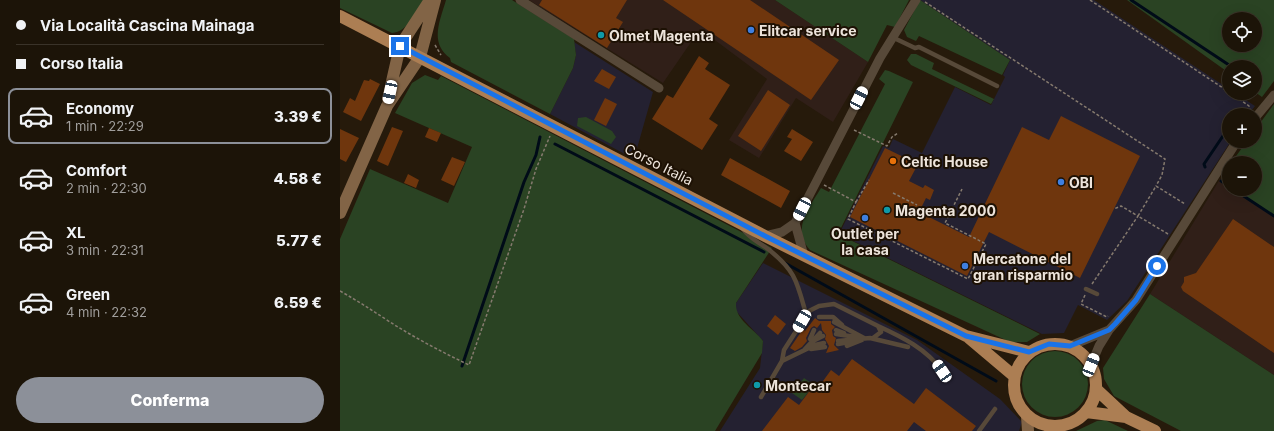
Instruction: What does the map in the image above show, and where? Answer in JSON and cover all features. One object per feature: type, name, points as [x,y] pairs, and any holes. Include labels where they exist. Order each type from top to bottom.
[{"type":"main road","name":"Corso Italia","points":[[340,16],[559,127],[804,256],[966,336],[1029,352]]},
{"type":"main road","name":"Corso Italia","points":[[966,336],[1014,376]]},
{"type":"main road","points":[[1049,344],[1070,346],[1082,354],[1091,365],[1096,379],[1096,389],[1093,400],[1086,412],[1074,421],[1052,429],[1027,416],[1015,398],[1014,376],[1019,363],[1029,352],[1049,344]]},
{"type":"main road","points":[[1096,389],[1126,417],[1155,431]]},
{"type":"main road","points":[[1086,412],[1126,417]]},
{"type":"street","points":[[387,106],[400,46],[430,0]]},
{"type":"street","points":[[340,213],[387,106],[420,57],[435,0]]},
{"type":"street","points":[[520,0],[659,88]]},
{"type":"street","points":[[765,236],[782,232],[795,223],[880,58],[894,38],[916,0]]},
{"type":"street","points":[[1259,108],[1274,95]]},
{"type":"street","points":[[1091,365],[1099,346],[1109,330],[1136,300],[1233,148]]},
{"type":"street","points":[[795,223],[804,256]]},
{"type":"street","points":[[1070,346],[1109,330]]},
{"type":"street","points":[[1027,416],[1028,431]]},
{"type":"lane","points":[[894,38],[915,48],[919,47],[997,86]]},
{"type":"lane","points":[[736,220],[750,238],[767,248],[792,271],[806,314]]},
{"type":"lane","points":[[1087,289],[1097,294]]},
{"type":"lane","points":[[761,397],[782,361],[784,350],[806,314],[819,306],[834,304],[900,336],[933,358],[942,371]]},
{"type":"lane","points":[[819,317],[833,317],[843,326],[864,338]]},
{"type":"lane","points":[[843,326],[835,328],[851,336],[871,338],[908,346]]},
{"type":"lane","points":[[871,338],[880,332],[878,326]]},
{"type":"lane","points":[[782,361],[799,354],[806,348],[817,331]]},
{"type":"lane","points":[[806,348],[817,331]]},
{"type":"lane","points":[[812,337],[817,331]]},
{"type":"lane","points":[[838,344],[864,338]]},
{"type":"lane","points":[[825,347],[813,349],[806,348],[825,347]]},
{"type":"lane","points":[[979,431],[996,409]]},
{"type":"path","points":[[922,0],[1165,159],[1162,175],[1156,186],[1138,216],[1087,289],[1081,304],[1107,317],[1112,312]]},
{"type":"path","points":[[1090,0],[1222,87]]},
{"type":"path","points":[[1241,100],[1250,108]]},
{"type":"path","points":[[845,125],[887,146],[892,136],[898,133]]},
{"type":"path","points":[[340,291],[363,303],[389,322],[441,352],[469,365],[524,208],[536,169],[559,127]]},
{"type":"path","points":[[869,180],[848,219],[968,278],[986,244],[948,226],[945,223],[962,189]]},
{"type":"path","points":[[817,182],[856,202]]},
{"type":"path","points":[[1156,186],[1186,205]]},
{"type":"path","points":[[893,193],[917,206]]},
{"type":"path","points":[[1114,209],[1121,206],[1168,234],[1171,228]]},
{"type":"path","points":[[921,208],[935,216],[939,209],[950,214]]},
{"type":"shaded area","points":[[529,0],[775,0],[868,62],[833,122],[796,98],[759,158],[729,140],[767,79],[700,29],[663,83]]},
{"type":"shaded area","points":[[920,0],[1094,0],[1222,84],[1222,100],[1246,100],[1255,106],[1253,108],[1222,108],[1222,148],[1226,148],[1127,301],[1107,320],[1078,305],[1064,333],[1042,334],[839,234],[883,146],[889,148],[893,139],[922,153],[955,87],[991,105],[1005,77],[1003,75],[1010,60]]},
{"type":"shaded area","points":[[574,42],[653,92],[634,159],[550,114],[573,68],[576,55]]},
{"type":"shaded area","points":[[1220,179],[1222,180],[1222,196],[1245,196],[1274,216],[1274,375],[1150,294]]},
{"type":"shaded area","points":[[763,263],[917,340],[1000,399],[1022,422],[1019,431],[720,431],[760,368],[763,341],[736,311],[736,303]]},
{"type":"green space","points":[[340,0],[425,0],[403,29],[392,33],[340,8]]},
{"type":"green space","points":[[446,0],[512,0],[574,39],[576,55],[573,68],[550,114],[451,62],[450,58],[440,46],[438,39],[439,24]]},
{"type":"green space","points":[[775,0],[909,0],[895,27],[887,25],[868,62]]},
{"type":"green space","points":[[920,0],[1010,60],[1002,75],[919,36],[916,41],[907,37],[904,30]]},
{"type":"green space","points":[[1127,0],[1274,0],[1274,81],[1262,97],[1262,60],[1222,60],[1222,68]]},
{"type":"green space","points":[[911,54],[916,54],[934,63],[932,69],[994,99],[991,104],[911,65],[907,60]]},
{"type":"green space","points":[[885,70],[913,82],[838,234],[1040,334],[1027,342],[1010,342],[810,250],[805,242],[802,234],[802,226],[807,211],[821,188],[829,192],[885,84],[879,79]]},
{"type":"green space","points":[[425,75],[438,80],[441,76],[772,248],[736,303],[736,309],[741,319],[763,341],[762,353],[715,431],[340,431],[340,239],[370,169],[448,203],[472,147],[395,113],[412,83]]},
{"type":"green space","points":[[1274,104],[1274,216],[1245,196],[1262,196],[1262,156],[1236,156],[1242,148],[1262,148],[1262,120]]},
{"type":"green space","points":[[586,117],[612,131],[616,137],[611,144],[577,126],[578,118]]},
{"type":"green space","points":[[1150,294],[1274,375],[1274,431],[1181,431],[1114,396],[1104,379],[1103,368]]},
{"type":"green space","points":[[1049,351],[1061,351],[1068,353],[1079,360],[1086,371],[1088,384],[1086,397],[1079,408],[1068,415],[1061,417],[1049,417],[1042,415],[1031,408],[1024,397],[1022,390],[1022,378],[1024,371],[1031,360],[1042,353]]},
{"type":"green space","points":[[804,378],[814,385],[802,400],[792,393]]},
{"type":"green space","points":[[1105,420],[1128,431],[1076,431],[1097,421]]},
{"type":"building","name":"Olmet Magenta","points":[[542,0],[627,0],[616,18],[623,22],[607,48],[539,5]]},
{"type":"building","name":"Elitcar service","points":[[663,0],[750,0],[839,60],[811,100]]},
{"type":"building","points":[[699,56],[709,63],[705,69],[730,85],[709,119],[718,125],[702,150],[652,119],[667,95],[673,98]]},
{"type":"building","points":[[602,69],[616,77],[609,89],[594,81]]},
{"type":"building","points":[[370,79],[380,84],[361,121],[343,112],[350,98],[355,101],[364,80],[369,81]]},
{"type":"building","points":[[768,90],[790,105],[761,151],[738,136]]},
{"type":"building","points":[[605,98],[617,104],[606,126],[594,120]]},
{"type":"building","name":"OBI","points":[[1061,116],[1140,156],[1080,278],[989,232],[967,276],[850,217],[885,148],[918,164],[909,181],[923,188],[925,185],[934,190],[930,200],[926,198],[919,212],[969,237],[1022,127],[1049,140]]},
{"type":"building","points":[[392,127],[403,131],[388,166],[377,161]]},
{"type":"building","points":[[429,128],[441,133],[437,142],[425,137]]},
{"type":"building","points":[[340,129],[359,138],[346,162],[340,159]]},
{"type":"building","points":[[792,129],[813,142],[801,161],[784,151],[792,139],[787,137]]},
{"type":"building","points":[[452,157],[465,162],[454,186],[441,180]]},
{"type":"building","points":[[730,158],[790,191],[781,208],[721,175]]},
{"type":"building","points":[[408,174],[419,180],[416,188],[404,183]]},
{"type":"building","points":[[1233,219],[1274,247],[1274,353],[1183,291],[1181,287],[1184,282],[1184,277],[1196,273]]},
{"type":"building","points":[[775,315],[786,324],[778,335],[767,326]]},
{"type":"building","points":[[815,318],[819,321],[831,321],[831,324],[835,327],[832,330],[833,336],[836,338],[834,345],[839,350],[826,353],[829,346],[825,339],[826,335],[822,330],[821,323],[817,328],[814,326],[811,328],[806,338],[807,341],[802,347],[795,351],[790,348],[803,329],[805,331]]},
{"type":"building","points":[[852,359],[914,404],[926,388],[976,426],[972,431],[926,431],[914,422],[907,431],[762,431],[788,397],[799,405],[814,385],[818,388],[831,370],[839,376]]},
{"type":"waterway","points":[[1131,0],[1222,60]]},
{"type":"waterway","points":[[462,366],[524,182],[536,155],[540,137]]},
{"type":"waterway","points":[[1205,167],[1204,164],[1222,137]]},
{"type":"waterway","points":[[555,144],[764,252]]},
{"type":"waterway","points":[[1244,196],[1274,216]]},
{"type":"waterway","points":[[785,263],[996,381]]},
{"type":"place","name":"Elitcar service","points":[[751,30]]},
{"type":"place","name":"Olmet Magenta","points":[[601,35]]},
{"type":"place","name":"Celtic House","points":[[893,161]]},
{"type":"place","name":"OBI","points":[[1061,182]]},
{"type":"place","name":"Magenta 2000","points":[[887,210]]},
{"type":"place","name":"Outlet per la casa","points":[[865,218]]},
{"type":"place","name":"Mercatone del gran risparmio","points":[[965,266]]},
{"type":"place","name":"Montecar","points":[[757,385]]},
{"type":"route","points":[[400,46],[765,236],[966,336],[1029,352],[1042,345],[1056,343],[1070,346],[1109,330],[1136,300],[1157,266]]}]
